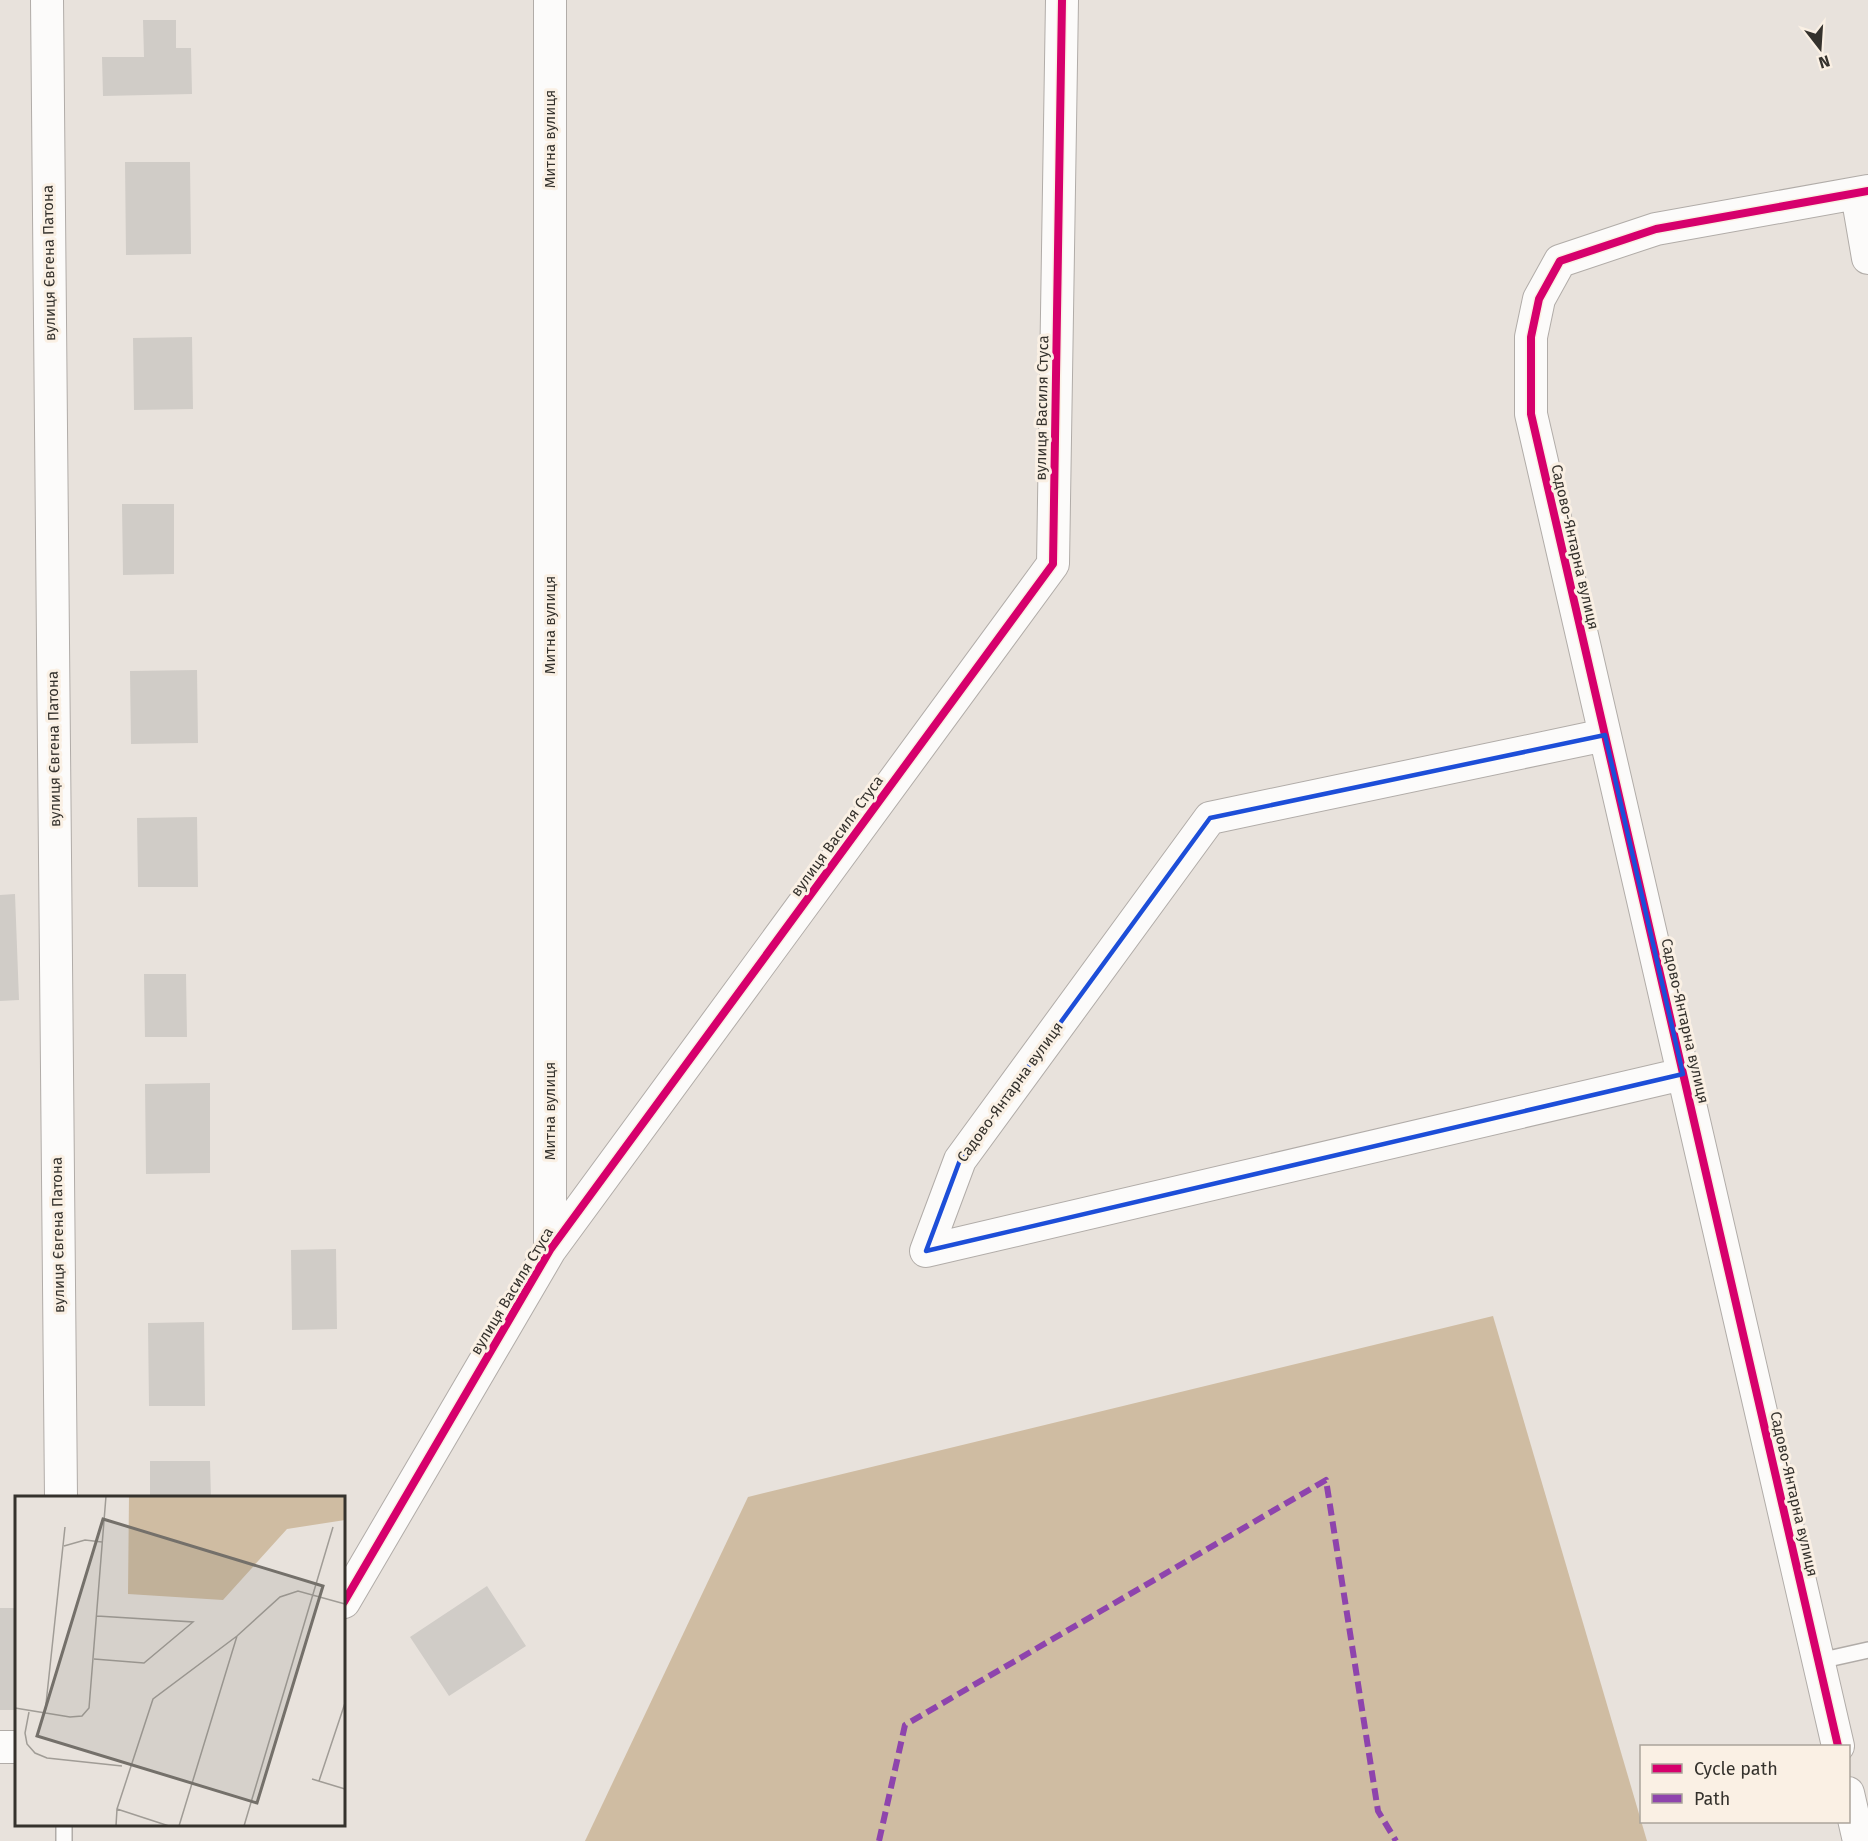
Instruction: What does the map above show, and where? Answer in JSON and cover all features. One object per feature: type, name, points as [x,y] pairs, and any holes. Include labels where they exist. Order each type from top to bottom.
[{"type":"street","name":"вулиця Євгена Патона","points":[[47,0],[61,1496]]},
{"type":"street","name":"Митна вулиця","points":[[550,0],[550,1250]]},
{"type":"street","name":"вулиця Василя Стуса","points":[[345,1600],[550,1250],[1053,564],[1062,0]]},
{"type":"street","points":[[1863,192],[1868,258]]},
{"type":"street","name":"Садово-Янтарна вулиця","points":[[1838,1745],[1531,414],[1531,338],[1539,299],[1560,261],[1656,229],[1863,192]]},
{"type":"street","name":"Садово-Янтарна вулиця","points":[[1605,735],[1210,818],[960,1160],[926,1251],[1683,1074]]},
{"type":"street","points":[[1850,1801],[1860,1841]]},
{"type":"lane","points":[[1819,1661],[1868,1650]]},
{"type":"highlighted area","points":[[1605,735],[1683,1074],[926,1251],[960,1160],[1210,818]]},
{"type":"shaded area","points":[[1493,1316],[1647,1841],[585,1841],[748,1497]]},
{"type":"building","points":[[143,20],[176,20],[176,48],[191,48],[192,94],[103,96],[102,57],[144,57]]},
{"type":"building","points":[[125,162],[190,162],[191,254],[126,255]]},
{"type":"building","points":[[192,337],[193,409],[134,410],[133,338]]},
{"type":"building","points":[[122,504],[174,504],[174,574],[123,575]]},
{"type":"building","points":[[197,670],[198,743],[131,744],[130,671]]},
{"type":"building","points":[[197,817],[198,887],[138,887],[137,818]]},
{"type":"building","points":[[15,894],[19,1000],[0,1001],[0,895]]},
{"type":"building","points":[[144,974],[186,974],[187,1037],[145,1037]]},
{"type":"building","points":[[210,1083],[210,1173],[146,1174],[145,1084]]},
{"type":"building","points":[[336,1249],[337,1329],[292,1330],[291,1250]]},
{"type":"building","points":[[204,1322],[205,1406],[149,1406],[148,1323]]},
{"type":"building","points":[[150,1461],[210,1461],[211,1496],[150,1496]]},
{"type":"building","points":[[487,1586],[526,1646],[449,1696],[410,1637]]},
{"type":"building","points":[[0,1608],[15,1608],[15,1710],[0,1710]]},
{"type":"marked path","points":[[879,1841],[905,1725],[1326,1480],[1378,1811],[1396,1841]]},
{"type":"cycle path","points":[[345,1600],[550,1250],[1053,564],[1062,0]]},
{"type":"cycle path","points":[[1838,1745],[1531,414],[1531,337],[1539,299],[1560,261],[1656,229],[1868,191]]}]
